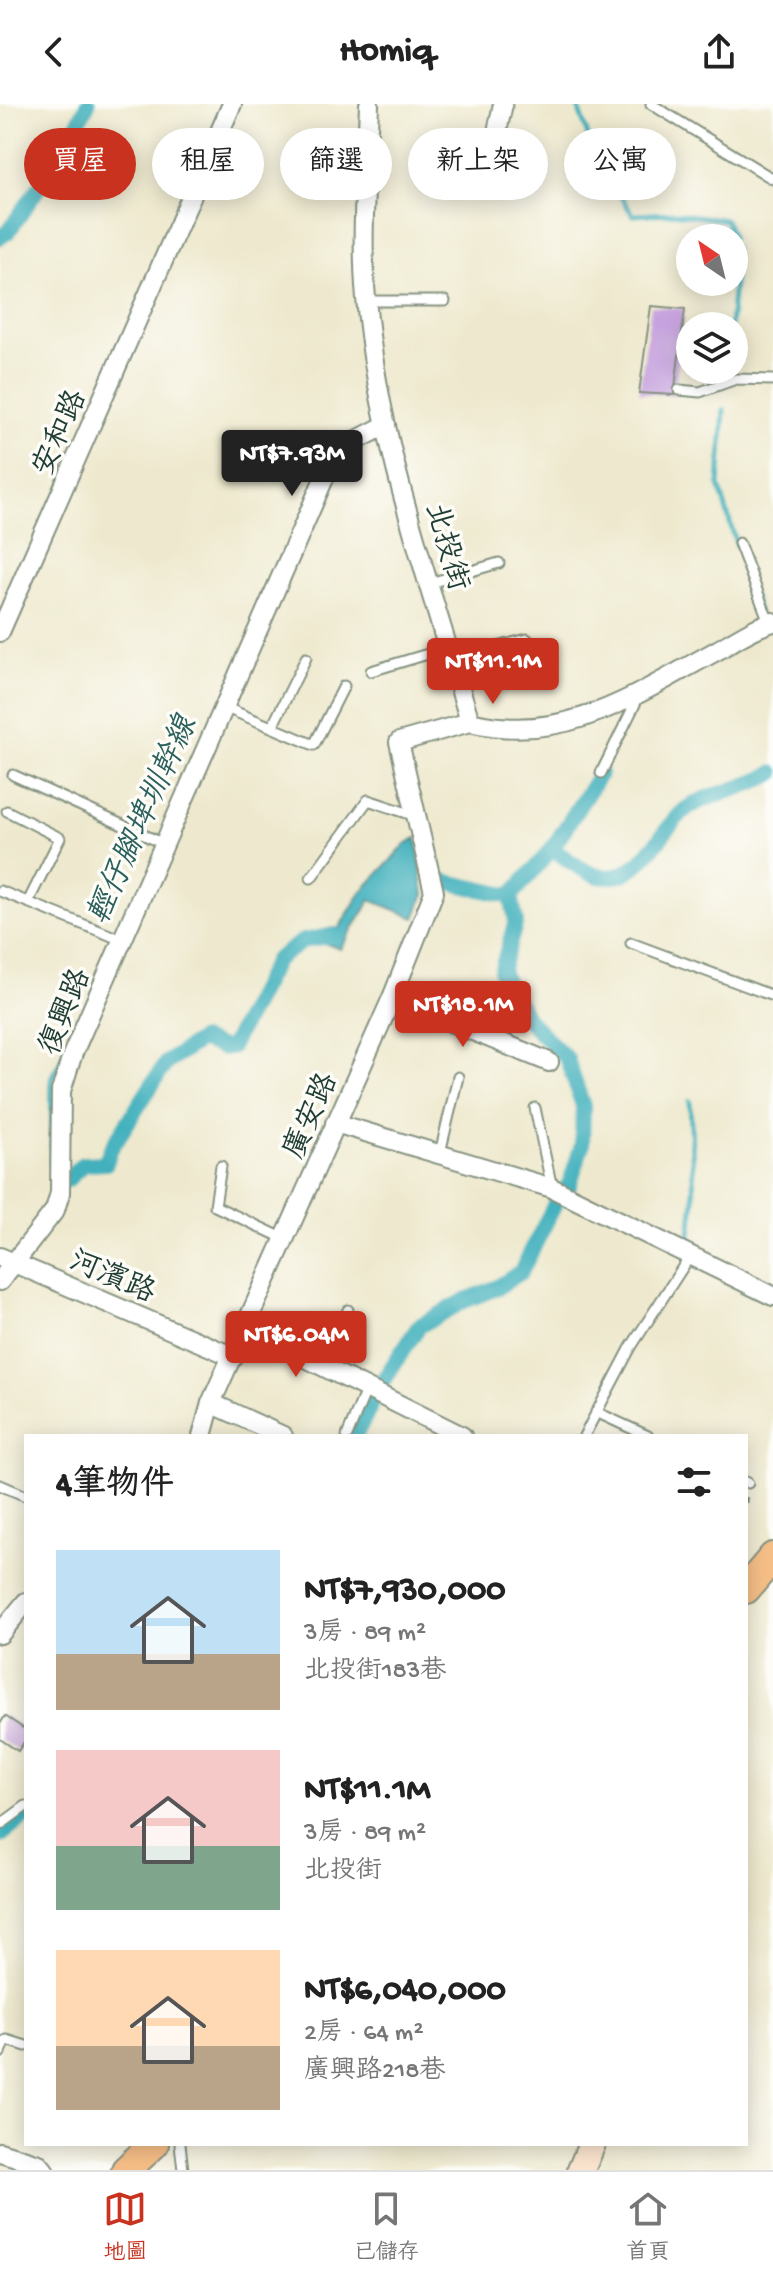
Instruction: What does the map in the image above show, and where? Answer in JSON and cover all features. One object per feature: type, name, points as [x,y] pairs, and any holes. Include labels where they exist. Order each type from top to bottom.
[{"type":"main road","points":[[126,2170],[152,2146]]},
{"type":"street","name":"安和路","points":[[0,632],[232,104]]},
{"type":"street","name":"北投街","points":[[369,104],[364,255],[366,301],[386,425],[470,722]]},
{"type":"street","points":[[498,128],[503,104]]},
{"type":"street","name":"復興路","points":[[0,1281],[7,1260],[55,1210],[60,1193],[61,1091],[73,1053],[336,451],[386,425]]},
{"type":"street","points":[[470,722],[497,728],[574,722],[641,693],[771,622]]},
{"type":"street","name":"廣安路","points":[[203,1434],[211,1403],[392,998],[434,892],[419,817],[399,742],[470,722]]},
{"type":"street","points":[[392,998],[549,1062]]},
{"type":"street","points":[[335,1123],[560,1191],[773,1296]]},
{"type":"street","name":"河濱路","points":[[7,1260],[234,1357]]},
{"type":"street","points":[[246,1328],[458,1434]]},
{"type":"street","points":[[211,1403],[279,1434]]},
{"type":"street","points":[[0,1634],[24,1604]]},
{"type":"street","points":[[581,2170],[591,2146]]},
{"type":"street","points":[[0,2152],[39,2164],[44,2170]]},
{"type":"lane","points":[[651,104],[773,179]]},
{"type":"lane","points":[[366,301],[445,301]]},
{"type":"lane","points":[[679,390],[700,392],[736,379],[773,380]]},
{"type":"lane","points":[[739,543],[771,622]]},
{"type":"lane","points":[[430,583],[499,563]]},
{"type":"lane","points":[[371,671],[527,639]]},
{"type":"lane","points":[[272,727],[306,658]]},
{"type":"lane","points":[[224,707],[314,745],[344,686]]},
{"type":"lane","points":[[601,773],[641,693]]},
{"type":"lane","points":[[13,775],[164,844]]},
{"type":"lane","points":[[311,878],[368,800],[419,817]]},
{"type":"lane","points":[[7,811],[60,838],[28,902]]},
{"type":"lane","points":[[0,891],[122,940]]},
{"type":"lane","points":[[631,943],[773,996]]},
{"type":"lane","points":[[440,1153],[458,1077]]},
{"type":"lane","points":[[535,1108],[560,1191]]},
{"type":"lane","points":[[221,1166],[215,1206],[285,1239]]},
{"type":"lane","points":[[585,1434],[631,1347],[690,1256]]},
{"type":"lane","points":[[323,1369],[348,1310]]},
{"type":"lane","points":[[348,1434],[374,1394]]},
{"type":"lane","points":[[596,1412],[644,1434]]},
{"type":"lane","points":[[0,1485],[24,1495]]},
{"type":"lane","points":[[0,1825],[24,1807]]},
{"type":"lane","points":[[0,2053],[7,2040],[24,2045]]},
{"type":"lane","points":[[180,2146],[183,2170]]},
{"type":"water","points":[[417,838],[424,895],[415,918],[371,900],[340,949],[303,935],[339,928],[361,892],[407,843]]},
{"type":"building","points":[[651,306],[685,309],[685,312],[676,312],[674,395],[639,393]]},
{"type":"building","points":[[5,1716],[24,1729],[24,1742],[18,1751],[0,1739],[0,1724]]},
{"type":"waterway","points":[[0,237],[8,232],[63,152],[88,104]]},
{"type":"waterway","points":[[577,104],[596,159],[633,215],[672,213],[726,220],[727,224]]},
{"type":"waterway","points":[[731,312],[733,296]]},
{"type":"waterway","points":[[724,410],[719,485],[737,546]]},
{"type":"waterway","points":[[745,571],[758,611]]},
{"type":"waterway","points":[[552,849],[600,773]]},
{"type":"waterway","points":[[511,896],[552,849],[595,875],[610,877],[624,873],[647,855],[686,809],[773,773]]},
{"type":"waterway","points":[[439,880],[511,896]]},
{"type":"waterway","points":[[356,1434],[386,1376],[419,1326],[464,1301],[498,1287],[521,1272],[558,1198],[569,1186],[582,1145],[583,1106],[567,1059],[527,1019],[501,972],[516,921],[511,896]]},
{"type":"waterway","points":[[67,1180],[83,1164],[106,1163],[110,1150],[166,1063],[200,1040],[222,1048],[231,1047],[276,960],[303,941],[334,935]]},
{"type":"waterway","name":"輕仔腳埤圳幹線","points":[[51,1165],[52,1079],[65,1050]]},
{"type":"waterway","points":[[689,1243],[694,1200],[690,1101]]},
{"type":"waterway","points":[[0,1836],[24,1818]]}]
